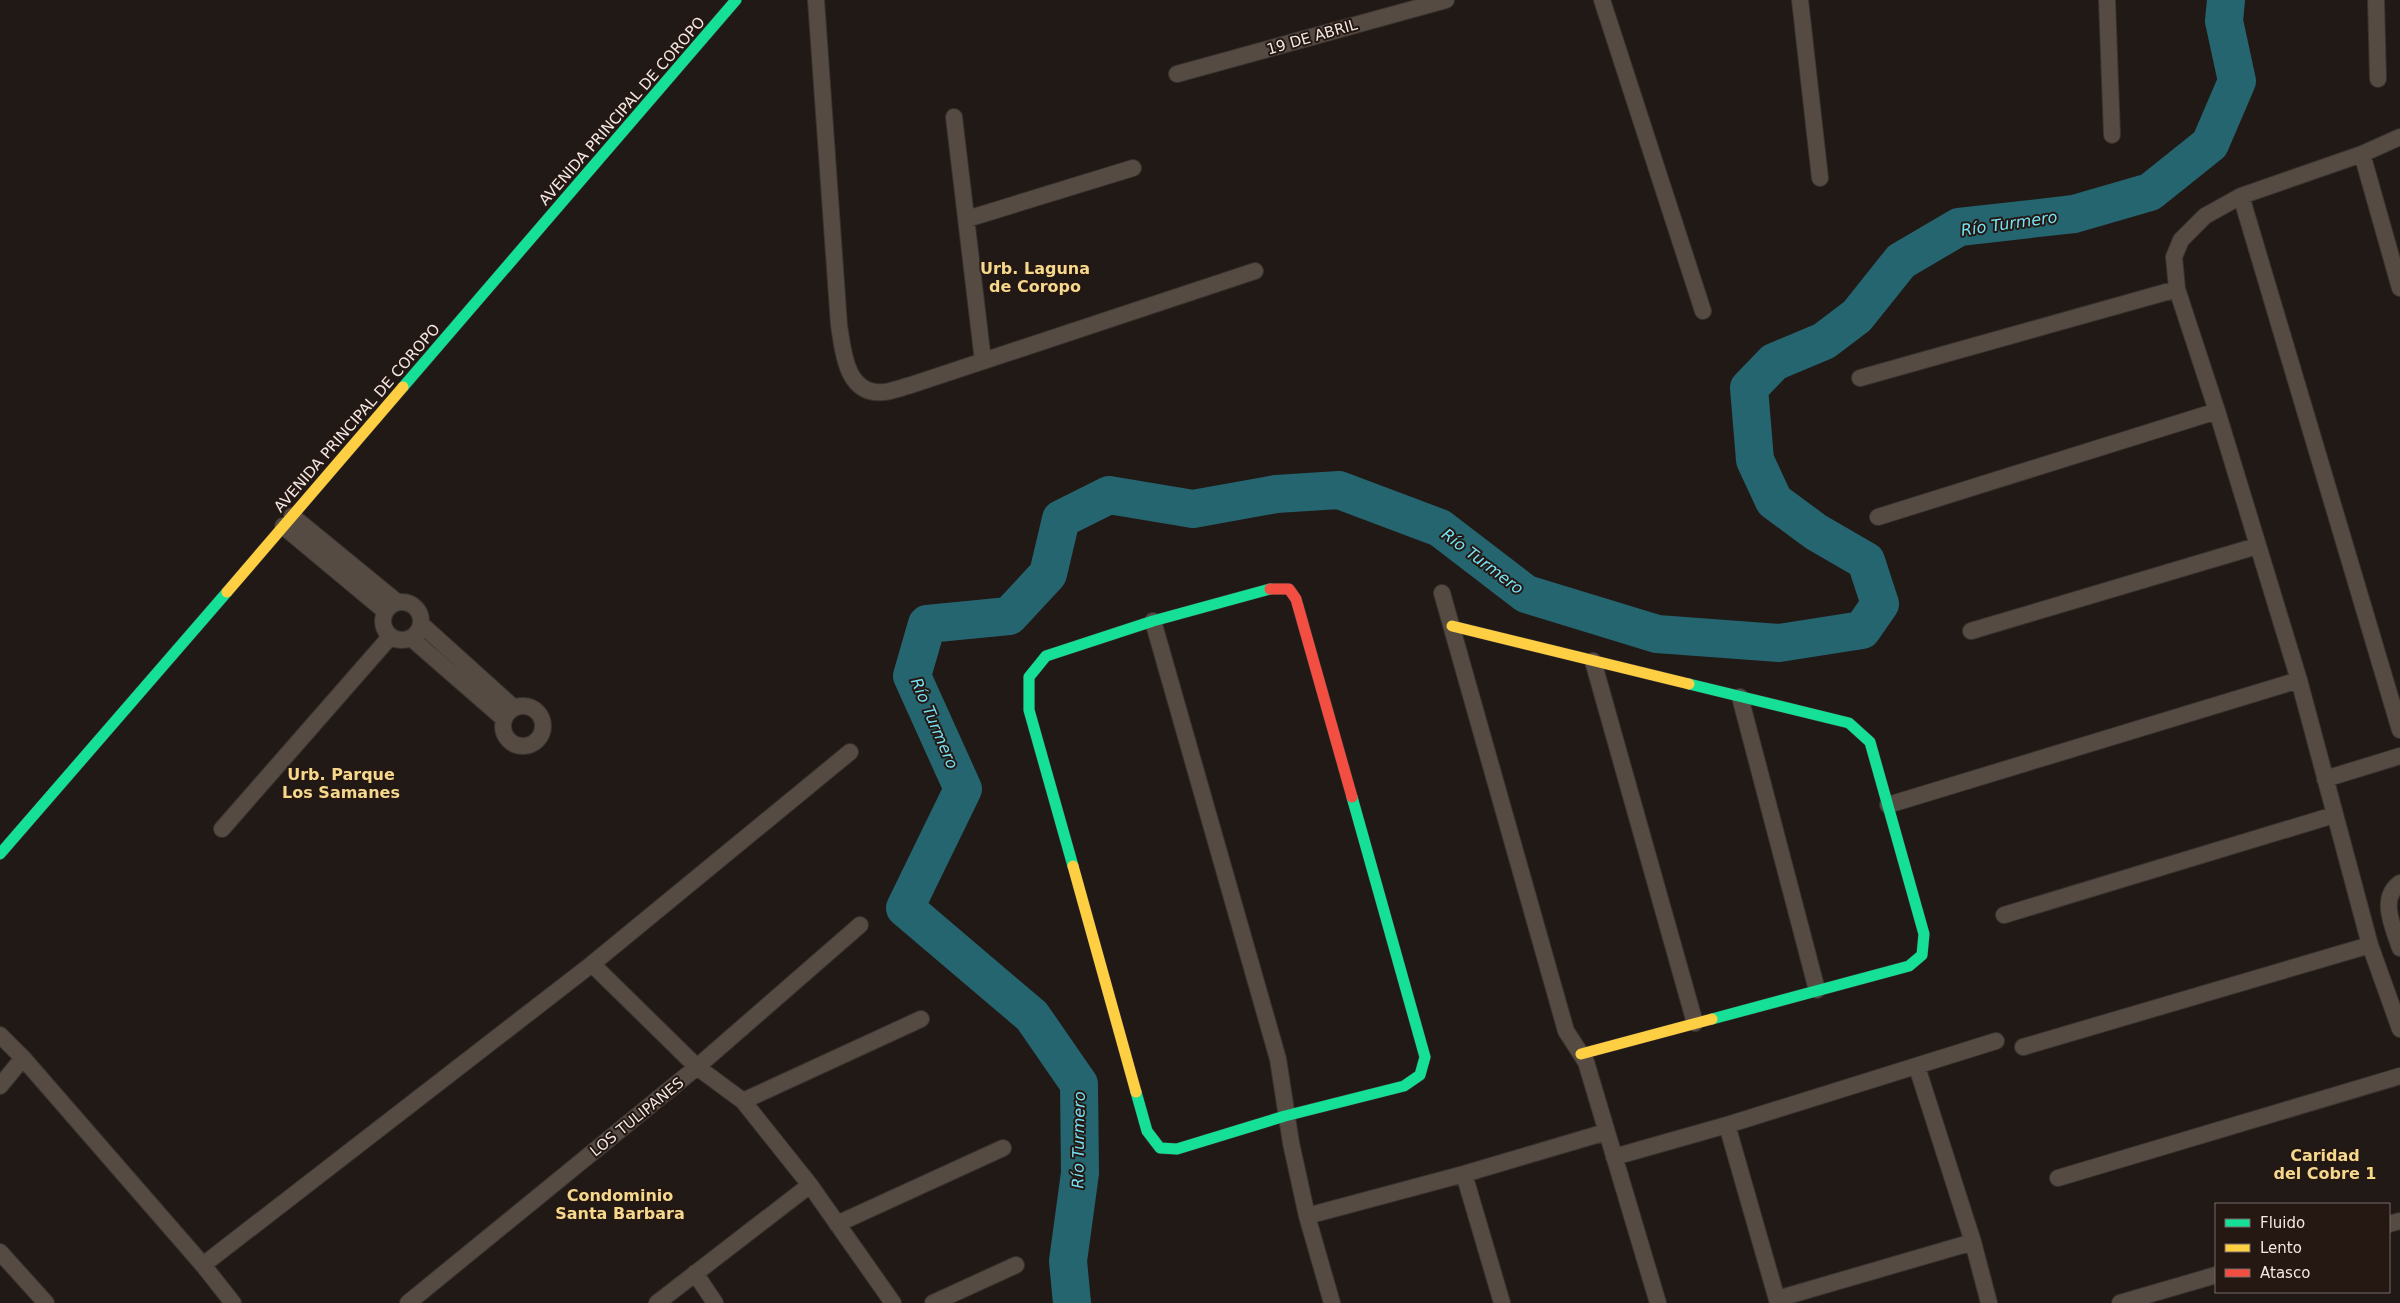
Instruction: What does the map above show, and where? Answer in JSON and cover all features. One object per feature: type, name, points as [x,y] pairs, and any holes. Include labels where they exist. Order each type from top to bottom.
[{"type":"street","name":"AVENIDA PRINCIPAL DE COROPO","points":[[0,854],[697,48],[736,0]]},
{"type":"street","points":[[816,0],[839,325],[847,370],[858,383],[866,388],[884,392],[984,361],[1255,271]]},
{"type":"street","name":"19 DE ABRIL","points":[[1177,74],[1418,4],[1446,0]]},
{"type":"street","points":[[1602,0],[1703,312]]},
{"type":"street","points":[[1800,0],[1820,178]]},
{"type":"street","points":[[2107,0],[2112,135]]},
{"type":"street","points":[[2376,0],[2378,79]]},
{"type":"street","points":[[954,117],[984,361]]},
{"type":"street","points":[[2400,137],[2362,154],[2241,196],[2205,216],[2181,240],[2174,257],[2177,288],[2217,411],[2299,680],[2370,945],[2400,1029]]},
{"type":"street","points":[[2362,154],[2400,288]]},
{"type":"street","points":[[966,219],[1133,168]]},
{"type":"street","points":[[2241,196],[2400,730]]},
{"type":"street","points":[[1860,378],[2177,288]]},
{"type":"street","points":[[1878,517],[2217,411]]},
{"type":"street","points":[[288,521],[391,607]]},
{"type":"street","points":[[1971,631],[2257,546]]},
{"type":"street","points":[[1289,588],[1296,599],[1425,1057],[1424,1071],[1418,1080],[1404,1086],[1286,1116],[1176,1149],[1160,1148],[1147,1131],[1029,710],[1029,677],[1046,656],[1153,621],[1270,589],[1289,588]]},
{"type":"street","points":[[1442,593],[1566,1031],[1586,1062],[1658,1303]]},
{"type":"street","points":[[410,603],[415,607],[421,617],[421,624],[416,635],[411,638],[397,640],[390,637],[383,625],[391,607],[410,603]]},
{"type":"street","points":[[1153,621],[1278,1059],[1286,1116],[1307,1216],[1332,1303]]},
{"type":"street","points":[[411,638],[509,713],[421,624]]},
{"type":"street","points":[[1452,626],[1849,724],[1870,742],[1924,934],[1922,956],[1909,966],[1581,1054]]},
{"type":"street","points":[[222,829],[390,637]]},
{"type":"street","points":[[1593,661],[1695,1023]]},
{"type":"street","points":[[1888,805],[2299,680]]},
{"type":"street","points":[[1740,697],[1817,990]]},
{"type":"street","points":[[203,1265],[592,964],[850,752]]},
{"type":"street","points":[[2325,779],[2400,756]]},
{"type":"street","points":[[2004,916],[2334,815]]},
{"type":"street","points":[[2400,883],[2392,890],[2388,904],[2400,948]]},
{"type":"street","name":"LOS TULIPANES","points":[[408,1303],[697,1067],[860,925]]},
{"type":"street","points":[[2023,1047],[2370,945]]},
{"type":"street","points":[[592,964],[697,1067],[743,1100],[810,1185],[893,1303]]},
{"type":"street","points":[[743,1100],[921,1019]]},
{"type":"street","points":[[0,1035],[23,1058],[203,1265],[233,1303]]},
{"type":"street","points":[[1614,1157],[1917,1068],[1996,1041]]},
{"type":"street","points":[[0,1086],[23,1058]]},
{"type":"street","points":[[1917,1068],[1973,1242],[1989,1303]]},
{"type":"street","points":[[2058,1178],[2400,1076]]},
{"type":"street","points":[[1727,1125],[1778,1301],[1973,1242]]},
{"type":"street","points":[[1307,1216],[1464,1174],[1606,1132]]},
{"type":"street","points":[[837,1224],[1003,1148]]},
{"type":"street","points":[[1464,1174],[1502,1303]]},
{"type":"street","points":[[657,1303],[810,1185]]},
{"type":"street","points":[[0,1252],[46,1303]]},
{"type":"street","points":[[933,1303],[1016,1265]]},
{"type":"street","points":[[695,1273],[715,1303]]},
{"type":"street","points":[[2120,1303],[2215,1275]]},
{"type":"waterway","name":"Río Turmero","points":[[1072,1303],[1068,1261],[1080,1173],[1079,1084],[1032,1016],[905,908],[963,789],[912,676],[927,624],[1009,616],[1048,574],[1061,519],[1109,495],[1193,509],[1276,494],[1339,490],[1440,528],[1526,594],[1657,634],[1779,643],[1862,630],[1880,604],[1866,561],[1816,532],[1774,501],[1755,460],[1749,388],[1774,362],[1824,341],[1857,316],[1901,261],[1959,227],[2074,214],[2150,192],[2210,144],[2237,81],[2224,21],[2226,0]]},
{"type":"traffic: fast","points":[[403,387],[736,0]]},
{"type":"traffic: fast","points":[[1073,866],[1029,710],[1029,677],[1046,656],[1153,621],[1270,589]]},
{"type":"traffic: fast","points":[[0,854],[227,592]]},
{"type":"traffic: fast","points":[[1689,684],[1849,723],[1870,742],[1924,934],[1922,955],[1909,966],[1712,1019]]},
{"type":"traffic: fast","points":[[1136,1092],[1147,1131],[1160,1148],[1177,1149],[1285,1116],[1404,1086],[1420,1075],[1425,1057],[1352,797]]},
{"type":"traffic: slow","points":[[227,592],[403,387]]},
{"type":"traffic: slow","points":[[1452,626],[1689,684]]},
{"type":"traffic: slow","points":[[1073,866],[1136,1092]]},
{"type":"traffic: slow","points":[[1581,1054],[1712,1019]]},
{"type":"traffic: jam","points":[[1270,589],[1289,589],[1296,599],[1352,797]]},
{"type":"district","name":"Urb. Laguna de Coropo","points":[[1035,277]]},
{"type":"district","name":"Urb. Parque Los Samanes","points":[[341,783]]},
{"type":"district","name":"Caridad del Cobre 1","points":[[2325,1164]]},
{"type":"district","name":"Condominio Santa Barbara","points":[[620,1204]]}]
